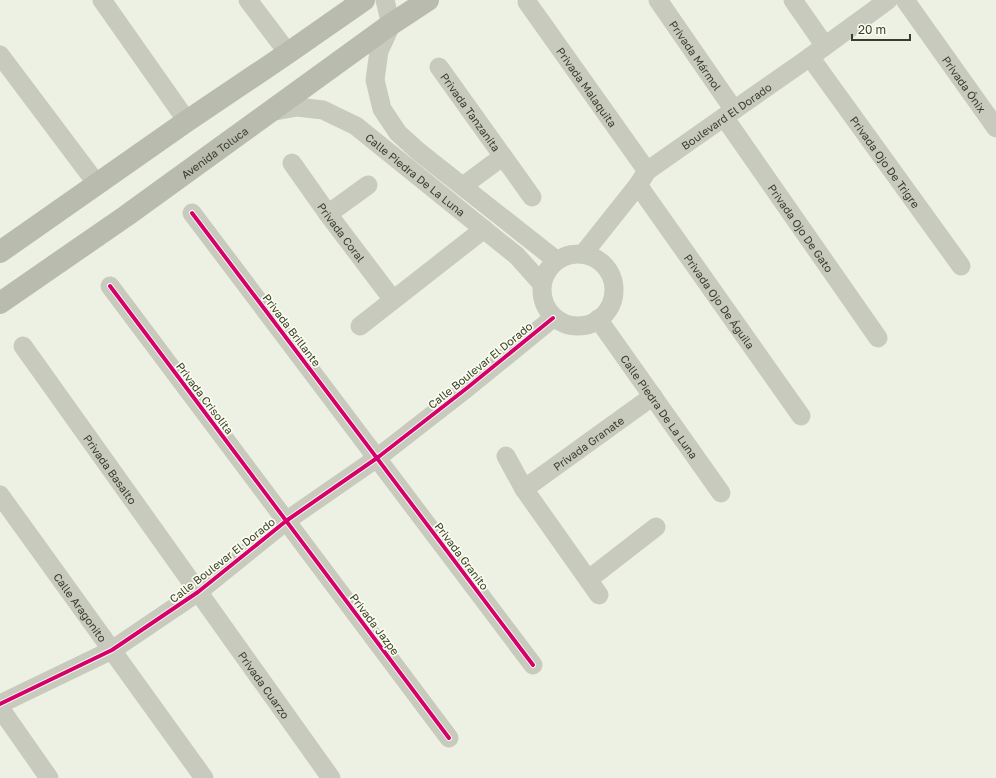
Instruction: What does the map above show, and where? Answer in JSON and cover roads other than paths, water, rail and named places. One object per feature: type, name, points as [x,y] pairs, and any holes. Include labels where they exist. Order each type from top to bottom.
[{"type":"main road","points":[[1,250],[364,0]]},
{"type":"main road","name":"Avenida Toluca","points":[[0,303],[126,216],[428,0]]},
{"type":"street","points":[[102,0],[187,121]]},
{"type":"street","points":[[248,0],[288,53]]},
{"type":"street","points":[[385,0],[391,25]]},
{"type":"street","name":"Privada Mármol","points":[[658,0],[729,113]]},
{"type":"street","points":[[792,0],[825,46]]},
{"type":"street","name":"Boulevard El Dorado","points":[[584,253],[643,178],[729,113],[810,57],[888,0]]},
{"type":"street","name":"Privada Ónix","points":[[905,0],[996,128]]},
{"type":"street","name":"Privada Malaquita","points":[[527,2],[643,178]]},
{"type":"street","name":"Calle Piedra De La Luna","points":[[391,25],[378,51],[375,80],[382,109],[398,133],[419,152],[556,260]]},
{"type":"street","points":[[0,55],[97,184]]},
{"type":"street","name":"Privada Ojo De Trigre","points":[[810,57],[961,266]]},
{"type":"street","name":"Privada Tanzanita","points":[[439,67],[532,197]]},
{"type":"street","name":"Calle Piedra De La Luna","points":[[270,112],[297,107],[323,110],[356,126],[517,256],[542,284]]},
{"type":"street","name":"Privada Ojo De Gato","points":[[729,113],[878,338]]},
{"type":"street","name":"Privada Tanzanita","points":[[463,186],[502,157]]},
{"type":"street","name":"Privada Coral","points":[[292,163],[328,214],[393,300]]},
{"type":"street","name":"Privada Ojo De Águila","points":[[643,178],[801,416]]},
{"type":"street","points":[[328,214],[368,185]]},
{"type":"street","name":"Privada Brillante","points":[[192,213],[377,458]]},
{"type":"street","points":[[360,326],[484,229]]},
{"type":"street","points":[[584,253],[602,261],[613,277],[615,297],[606,314],[590,325],[570,326],[553,318],[543,302],[542,284],[546,270],[556,260],[570,254],[584,253]]},
{"type":"street","name":"Privada Crisolita","points":[[110,286],[286,521]]},
{"type":"street","name":"Calle Boulevar El Dorado","points":[[0,704],[112,650],[198,592],[286,521],[377,458],[467,388],[553,318]]},
{"type":"street","name":"Calle Piedra De La Luna","points":[[598,319],[721,493]]},
{"type":"street","name":"Privada Basalto","points":[[23,346],[198,592]]},
{"type":"street","name":"Privada Granate","points":[[524,489],[652,396]]},
{"type":"street","points":[[506,456],[524,489],[599,595]]},
{"type":"street","name":"Privada Granito","points":[[377,458],[533,665]]},
{"type":"street","name":"Calle Aragonito","points":[[0,495],[204,778]]},
{"type":"street","name":"Privada Jazpe","points":[[286,521],[449,738]]},
{"type":"street","points":[[589,579],[656,527]]},
{"type":"street","name":"Privada Cuarzo","points":[[198,592],[331,778]]},
{"type":"street","points":[[0,708],[49,778]]}]
